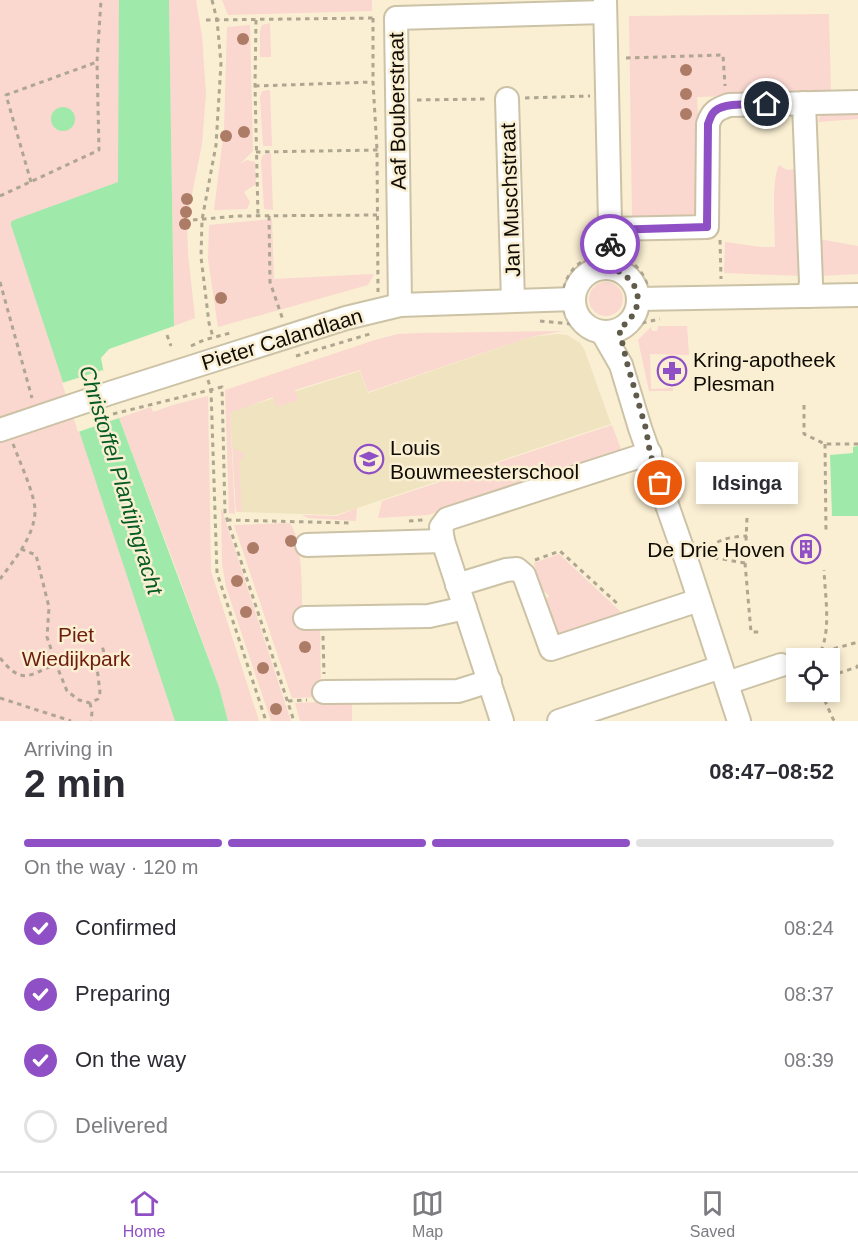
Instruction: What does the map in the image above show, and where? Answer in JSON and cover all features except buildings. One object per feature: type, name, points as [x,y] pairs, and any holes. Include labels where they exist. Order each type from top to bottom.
[{"type":"street","name":"Aaf Bouberstraat","points":[[400,305],[387,150],[385,18],[605,6]]},
{"type":"street","points":[[605,6],[611,261],[630,279],[644,299]]},
{"type":"street","name":"Jan Muschstraat","points":[[507,99],[513,301]]},
{"type":"street","points":[[610,230],[707,227],[708,124],[715,111],[731,105],[858,102]]},
{"type":"street","points":[[804,103],[810,283],[808,296]]},
{"type":"street","points":[[611,261],[585,276],[568,300],[582,321],[591,328],[612,334]]},
{"type":"street","points":[[644,299],[858,295]]},
{"type":"street","points":[[612,334],[629,322],[644,299]]},
{"type":"street","name":"Pieter Calandlaan","points":[[7,437],[70,407],[113,403],[346,318],[400,305],[568,300]]},
{"type":"street","points":[[612,334],[646,429],[650,453],[696,559],[699,600],[739,721]]},
{"type":"street","points":[[307,545],[445,530],[650,453]]},
{"type":"street","points":[[445,530],[457,585],[502,721]]},
{"type":"street","points":[[457,585],[506,570],[517,569],[524,575],[551,649],[699,600]]},
{"type":"street","points":[[314,618],[429,616],[465,608]]},
{"type":"street","points":[[558,721],[724,675],[786,663]]},
{"type":"street","points":[[324,692],[458,691],[490,681]]},
{"type":"path","points":[[0,196],[99,150],[97,62],[101,0]]},
{"type":"path","points":[[212,0],[217,20],[221,63],[218,128],[202,220],[201,257],[209,323],[213,337]]},
{"type":"path","points":[[206,20],[385,18],[374,82],[387,150],[377,215],[378,293]]},
{"type":"path","points":[[256,20],[258,216]]},
{"type":"path","points":[[606,58],[723,55],[724,86],[731,105]]},
{"type":"path","points":[[31,182],[6,95],[97,62]]},
{"type":"path","points":[[255,86],[374,82]]},
{"type":"path","points":[[256,152],[387,150]]},
{"type":"path","points":[[193,220],[237,216],[377,215]]},
{"type":"path","points":[[269,216],[270,282],[283,320]]},
{"type":"path","points":[[707,227],[720,236],[722,283]]},
{"type":"path","points":[[592,256],[611,261],[627,259],[638,267],[645,277],[644,299],[646,314],[642,323],[632,333],[612,334],[596,340],[582,333],[566,315],[568,300],[564,284],[572,269],[592,256]]},
{"type":"path","points":[[0,282],[32,398]]},
{"type":"path","points":[[539,321],[572,324]]},
{"type":"path","points":[[167,335],[171,346]]},
{"type":"path","points":[[208,382],[211,390],[217,573],[266,721]]},
{"type":"path","points":[[113,403],[222,387],[225,513],[294,721]]},
{"type":"path","points":[[804,405],[804,434],[825,444],[858,444]]},
{"type":"path","points":[[0,579],[21,549],[32,527],[35,511],[31,495],[7,437]]},
{"type":"path","points":[[825,444],[826,532]]},
{"type":"path","points":[[747,518],[746,563],[751,632],[760,632]]},
{"type":"path","points":[[227,520],[358,523]]},
{"type":"path","points":[[403,522],[445,530]]},
{"type":"path","points":[[696,559],[726,538],[747,536]]},
{"type":"path","points":[[21,549],[36,555],[49,607],[47,637],[49,645],[67,691],[79,700],[90,703],[98,699],[100,692],[97,668],[105,657],[102,645]]},
{"type":"path","points":[[517,569],[528,562],[560,552],[636,621]]},
{"type":"path","points":[[696,559],[746,563]]},
{"type":"path","points":[[822,648],[827,628],[824,570]]},
{"type":"path","points":[[288,701],[324,699],[314,618]]},
{"type":"path","points":[[838,648],[858,642]]},
{"type":"path","points":[[0,658],[11,671],[21,676],[27,676],[56,664]]},
{"type":"path","points":[[840,673],[858,665]]},
{"type":"path","points":[[0,698],[71,721]]},
{"type":"path","points":[[825,702],[835,721]]},
{"type":"path","points":[[90,703],[91,721]]},
{"type":"shaded area","name":"Louis Bouwmeesterschool","points":[[567,335],[580,343],[585,351],[611,424],[336,515],[236,512],[230,413],[360,371],[368,393],[530,337]]},
{"type":"green space","name":"Piet Wiedijkpark","points":[[0,0],[122,0],[123,197],[38,257],[181,721],[0,721]]},
{"type":"green space","points":[[169,0],[196,0],[202,36],[206,94],[202,144],[187,219],[188,254],[195,318],[174,326]]},
{"type":"green space","points":[[222,0],[372,0],[372,11],[228,15]]},
{"type":"green space","points":[[829,14],[831,93],[697,97],[703,215],[632,218],[629,16]]},
{"type":"green space","points":[[270,23],[271,57],[260,57],[260,31],[262,25]]},
{"type":"green space","points":[[250,25],[253,151],[240,164],[247,160],[255,162],[256,184],[244,192],[250,202],[247,209],[214,210],[224,130],[227,27]]},
{"type":"green space","points":[[270,90],[272,146],[263,146],[260,97],[262,91]]},
{"type":"green space","points":[[821,112],[858,112],[858,119],[818,122]]},
{"type":"green space","points":[[271,153],[273,210],[264,209],[261,161],[263,155]]},
{"type":"green space","points":[[779,165],[788,170],[796,167],[802,276],[724,273],[725,242],[775,247],[774,192]]},
{"type":"green space","points":[[272,219],[274,279],[374,274],[368,285],[218,327],[208,259],[209,225]]},
{"type":"green space","points":[[819,239],[858,246],[858,274],[819,276]]},
{"type":"green space","points":[[606,282],[618,287],[623,299],[618,311],[606,316],[594,311],[589,299],[594,287]]},
{"type":"green space","points":[[658,326],[687,326],[689,355],[650,354],[651,389],[673,388],[673,391],[649,391],[638,340],[651,327],[652,331],[657,331]]},
{"type":"green space","points":[[563,331],[530,337],[368,392],[360,370],[295,390],[298,400],[277,407],[273,397],[230,413],[235,514],[229,513],[225,390],[398,334]]},
{"type":"green space","points":[[208,396],[211,571],[259,721],[228,721],[219,687],[119,418],[151,407],[153,412]]},
{"type":"green space","points":[[612,425],[621,449],[428,515],[378,518],[382,501]]},
{"type":"green space","points":[[233,448],[245,454],[239,461],[242,511],[236,511]]},
{"type":"green space","points":[[221,507],[291,721],[271,721],[226,587],[222,563]]},
{"type":"green space","points":[[357,508],[356,521],[308,518],[302,515],[337,516]]},
{"type":"green space","points":[[289,523],[294,530],[300,555],[302,625],[320,626],[321,697],[292,698],[234,525]]},
{"type":"green space","points":[[559,554],[623,614],[574,628],[575,634],[556,638],[542,603],[549,596],[540,587],[534,563]]},
{"type":"green space","points":[[352,701],[352,721],[300,721],[295,703]]},
{"type":"water","name":"Christoffel Plantijngracht","points":[[119,0],[169,0],[174,326],[109,349],[101,358],[119,418],[219,687],[228,721],[175,721],[11,225],[14,220],[118,182]]},
{"type":"water","points":[[63,107],[72,110],[75,119],[72,128],[63,131],[54,128],[51,119],[54,110]]},
{"type":"water","points":[[858,446],[858,516],[832,516],[830,455],[853,453],[853,447]]},
{"type":"pier","points":[[103,370],[119,418],[78,432],[62,383]]},
{"type":"way so far","points":[[610,244],[611,268],[630,279],[636,288],[638,299],[636,311],[629,322],[619,329],[646,429],[650,453],[660,483]]},
{"type":"place","name":"Kring-apotheek Plesman","points":[[672,371]]},
{"type":"place","name":"Louis Bouwmeesterschool","points":[[369,459]]},
{"type":"place","name":"Idsinga","points":[[660,483]]},
{"type":"place","name":"De Drie Hoven","points":[[806,549]]},
{"type":"route","points":[[610,244],[610,230],[707,227],[708,124],[710,117],[715,111],[729,105],[767,104]]}]
